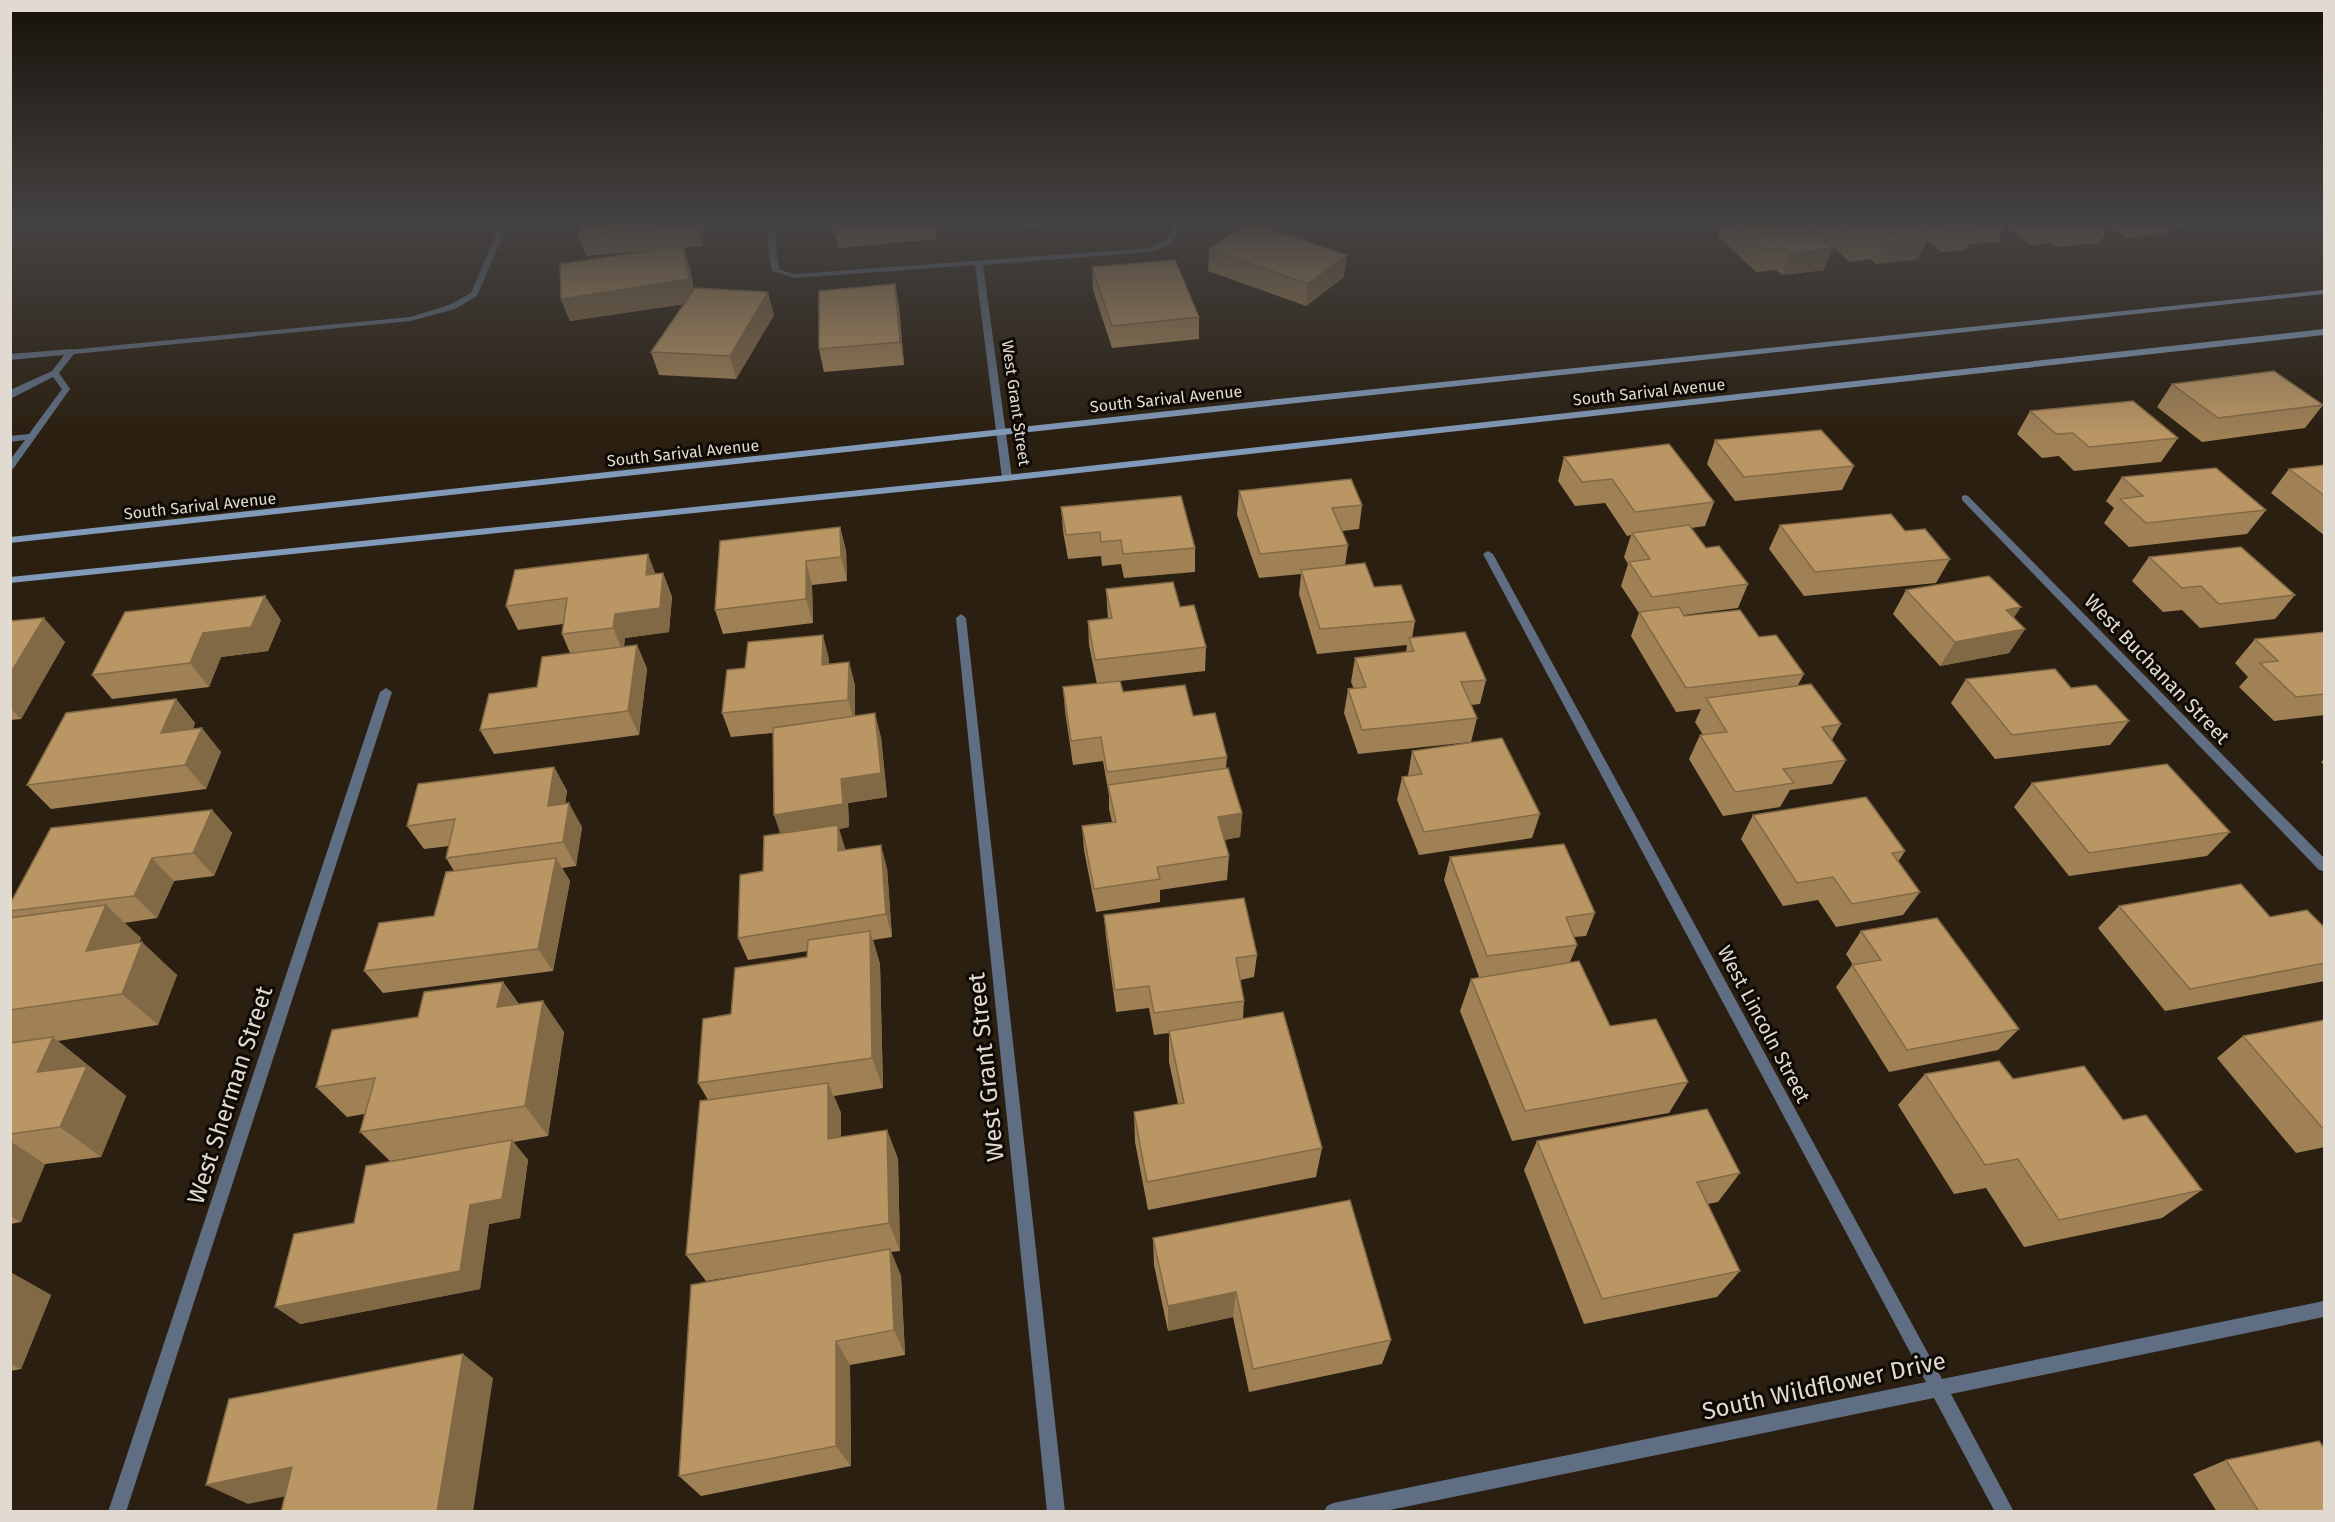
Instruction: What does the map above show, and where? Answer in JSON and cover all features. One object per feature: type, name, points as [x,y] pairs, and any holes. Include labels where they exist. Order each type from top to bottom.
[{"type":"main road","name":"South Sarival Avenue","points":[[10,540],[2297,295]]},
{"type":"main road","name":"South Sarival Avenue","points":[[10,580],[1007,478],[2325,332]]},
{"type":"street","points":[[10,357],[411,318],[452,307],[472,295]]},
{"type":"street","name":"West Grant Street","points":[[983,295],[1007,478]]},
{"type":"street","points":[[10,396],[14,392],[55,374],[71,352]]},
{"type":"street","points":[[10,467],[66,389],[55,374]]},
{"type":"street","points":[[10,439],[32,436]]},
{"type":"street","name":"West Buchanan Street","points":[[1965,498],[2325,866]]},
{"type":"street","name":"West Lincoln Street","points":[[1488,554],[2005,1512]]},
{"type":"street","name":"West Grant Street","points":[[961,618],[1056,1512]]},
{"type":"street","name":"West Sherman Street","points":[[117,1512],[386,692]]},
{"type":"street","name":"South Wildflower Drive","points":[[1333,1512],[2325,1309]]},
{"type":"building","points":[[561,295],[586,295],[561,299]]},
{"type":"building","points":[[690,295],[766,295],[730,356],[651,352]]},
{"type":"building","points":[[819,295],[896,295],[900,342],[819,349]]},
{"type":"building","points":[[1102,295],[1190,295],[1199,317],[1112,326]]},
{"type":"building","points":[[2274,371],[2323,405],[2218,418],[2172,384]]},
{"type":"building","points":[[2133,401],[2178,438],[2089,447],[2073,433],[2056,434],[2030,411]]},
{"type":"building","points":[[1821,430],[1854,466],[1744,477],[1715,440]]},
{"type":"building","points":[[1669,444],[1714,502],[1635,512],[1612,479],[1582,482],[1564,457]]},
{"type":"building","points":[[2325,465],[2325,496],[2289,469]]},
{"type":"building","points":[[2216,468],[2266,510],[2146,523],[2120,499],[2143,496],[2122,477]]},
{"type":"building","points":[[1351,479],[1362,505],[1332,508],[1348,545],[1260,554],[1239,491]]},
{"type":"building","points":[[1181,496],[1195,548],[1123,554],[1121,540],[1101,542],[1100,532],[1066,535],[1061,507]]},
{"type":"building","points":[[1891,514],[1905,531],[1925,529],[1950,559],[1815,572],[1780,525]]},
{"type":"building","points":[[1689,525],[1706,548],[1719,546],[1748,584],[1652,597],[1629,562],[1650,559],[1632,533]]},
{"type":"building","points":[[840,527],[841,557],[806,561],[806,599],[715,610],[720,541]]},
{"type":"building","points":[[2241,547],[2295,595],[2219,604],[2201,586],[2182,588],[2149,557]]},
{"type":"building","points":[[648,554],[646,575],[663,573],[660,608],[615,614],[613,628],[562,634],[567,598],[506,606],[515,570]]},
{"type":"building","points":[[1365,563],[1374,587],[1401,585],[1415,621],[1320,629],[1301,570]]},
{"type":"building","points":[[1989,576],[2021,607],[2006,610],[2025,629],[1955,642],[1906,590]]},
{"type":"building","points":[[1173,582],[1180,607],[1194,605],[1206,647],[1095,660],[1088,621],[1112,618],[1106,589]]},
{"type":"building","points":[[265,596],[251,627],[203,633],[190,663],[92,675],[125,612]]},
{"type":"building","points":[[1679,607],[1684,616],[1740,610],[1759,637],[1776,635],[1804,674],[1686,688],[1639,612]]},
{"type":"building","points":[[44,618],[10,674],[10,621]]},
{"type":"building","points":[[1465,632],[1486,680],[1461,682],[1477,718],[1362,730],[1348,689],[1366,687],[1355,658],[1414,651],[1409,638]]},
{"type":"building","points":[[2325,632],[2325,694],[2296,697],[2260,663],[2278,661],[2255,639]]},
{"type":"building","points":[[823,635],[822,665],[849,662],[848,700],[722,713],[727,670],[745,668],[748,642]]},
{"type":"building","points":[[637,645],[628,711],[480,730],[489,694],[537,687],[542,657]]},
{"type":"building","points":[[2055,669],[2071,688],[2096,685],[2129,721],[2012,735],[1966,679]]},
{"type":"building","points":[[1120,681],[1123,692],[1185,685],[1193,716],[1215,713],[1227,757],[1107,772],[1101,737],[1071,741],[1063,687]]},
{"type":"building","points":[[1811,684],[1841,724],[1822,727],[1846,760],[1783,769],[1794,783],[1735,792],[1700,735],[1727,732],[1706,698]]},
{"type":"building","points":[[176,699],[161,733],[202,728],[185,765],[27,785],[66,713]]},
{"type":"building","points":[[875,713],[881,773],[841,779],[843,804],[774,815],[773,728]]},
{"type":"building","points":[[1502,738],[1540,814],[1424,832],[1402,777],[1422,774],[1412,751]]},
{"type":"building","points":[[2167,764],[2230,832],[2089,853],[2032,783]]},
{"type":"building","points":[[554,767],[548,806],[569,803],[563,842],[446,858],[455,819],[407,826],[418,784]]},
{"type":"building","points":[[1228,768],[1242,813],[1218,817],[1229,856],[1157,867],[1160,879],[1094,889],[1082,826],[1116,822],[1108,785]]},
{"type":"building","points":[[1866,797],[1905,851],[1892,853],[1920,892],[1852,904],[1833,877],[1797,883],[1753,815]]},
{"type":"building","points":[[212,810],[193,853],[152,858],[134,896],[10,911],[10,904],[51,828]]},
{"type":"building","points":[[838,825],[838,851],[881,845],[886,914],[738,938],[740,875],[763,871],[764,836]]},
{"type":"building","points":[[1564,844],[1595,913],[1566,917],[1577,945],[1487,956],[1450,857]]},
{"type":"building","points":[[556,858],[538,949],[364,971],[379,923],[434,916],[446,872]]},
{"type":"building","points":[[2241,884],[2270,917],[2307,910],[2325,928],[2325,963],[2190,989],[2119,906]]},
{"type":"building","points":[[1244,898],[1257,955],[1236,958],[1244,1001],[1154,1013],[1149,986],[1115,990],[1104,915]]},
{"type":"building","points":[[106,905],[86,951],[142,942],[122,994],[10,1010],[10,918]]},
{"type":"building","points":[[1937,918],[2019,1029],[1907,1050],[1852,965],[1881,960],[1861,931]]},
{"type":"building","points":[[870,931],[872,1058],[698,1083],[703,1019],[731,1014],[735,968],[807,957],[808,940]]},
{"type":"building","points":[[1579,961],[1610,1026],[1656,1019],[1688,1082],[1525,1111],[1471,979]]},
{"type":"building","points":[[503,982],[497,1007],[543,1001],[525,1106],[360,1132],[375,1078],[316,1087],[332,1030],[418,1017],[424,992]]},
{"type":"building","points":[[1283,1012],[1322,1148],[1147,1182],[1134,1112],[1184,1103],[1169,1031]]},
{"type":"building","points":[[2325,1020],[2325,1131],[2243,1036]]},
{"type":"building","points":[[53,1037],[37,1072],[87,1066],[60,1127],[10,1134],[10,1043]]},
{"type":"building","points":[[1999,1061],[2013,1079],[2084,1066],[2123,1120],[2146,1115],[2202,1190],[2059,1220],[2018,1159],[1985,1165],[1925,1074]]},
{"type":"building","points":[[828,1083],[828,1139],[887,1130],[889,1223],[686,1255],[700,1101]]},
{"type":"building","points":[[1707,1109],[1740,1173],[1697,1182],[1740,1271],[1602,1299],[1537,1141]]},
{"type":"building","points":[[512,1140],[502,1199],[470,1205],[460,1271],[275,1307],[294,1234],[354,1223],[366,1166]]},
{"type":"building","points":[[1350,1200],[1391,1340],[1253,1369],[1236,1292],[1168,1306],[1153,1238]]},
{"type":"building","points":[[890,1249],[894,1330],[836,1341],[836,1446],[679,1476],[691,1285]]},
{"type":"building","points":[[463,1354],[437,1512],[281,1512],[292,1467],[206,1485],[229,1399]]},
{"type":"building","points":[[2319,1441],[2325,1449],[2325,1512],[2259,1512],[2226,1460]]}]
